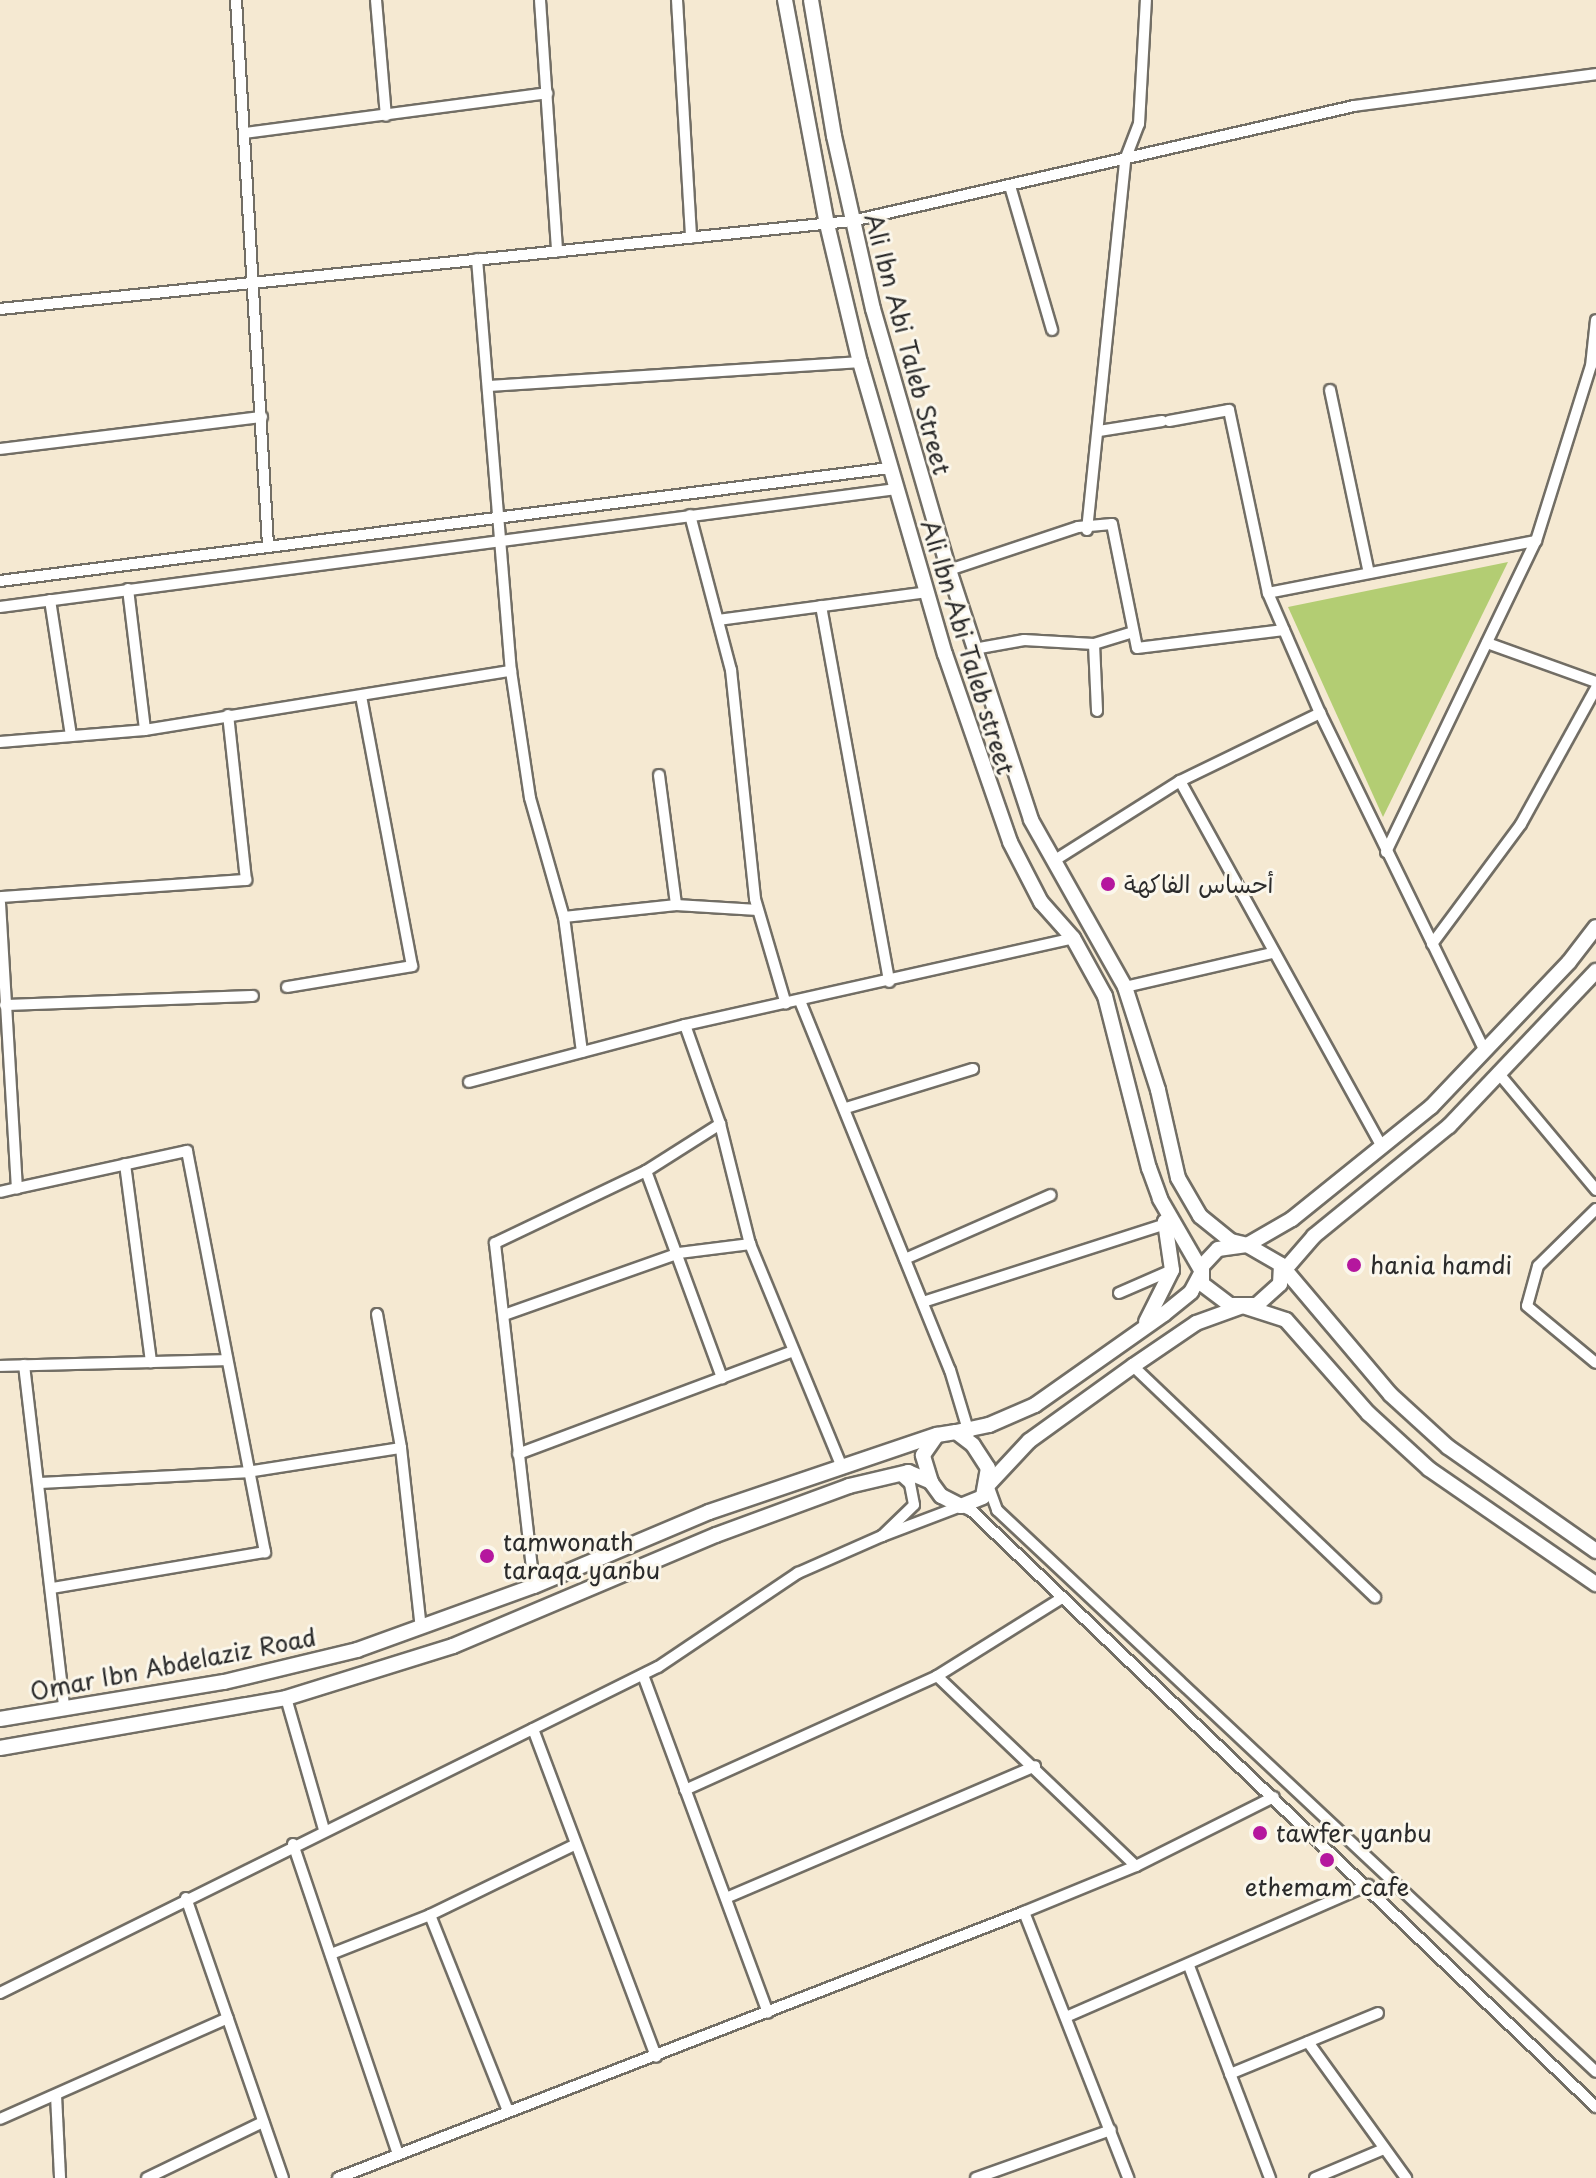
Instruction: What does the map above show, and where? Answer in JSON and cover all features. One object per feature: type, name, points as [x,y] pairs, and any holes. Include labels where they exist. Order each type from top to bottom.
[{"type":"main road","name":"Ali Ibn Abi Taleb street","points":[[785,0],[827,224],[860,362],[927,592],[1010,842],[1041,902],[1073,938],[1105,996],[1160,1199],[1201,1273]]},
{"type":"main road","name":"Ali Ibn Abi Taleb Street","points":[[811,0],[852,221],[949,570],[1031,820],[1125,987],[1158,1090],[1178,1178],[1200,1216],[1231,1241],[1247,1245]]},
{"type":"main road","points":[[1596,927],[1485,1052],[1382,1147],[1292,1219],[1247,1245],[1218,1249],[1191,1292],[1133,1337],[1035,1405],[964,1432],[937,1435],[923,1455],[931,1482],[941,1496],[961,1506],[983,1497],[988,1485],[1029,1441],[1133,1366],[1196,1323],[1274,1295],[1282,1269],[1307,1242],[1449,1126],[1596,971]]},
{"type":"main road","points":[[1133,1337],[1158,1306],[1172,1270],[1160,1199]]},
{"type":"main road","points":[[1247,1245],[1282,1269],[1381,1384],[1448,1447],[1596,1551]]},
{"type":"main road","points":[[1201,1273],[1218,1300],[1286,1320],[1369,1414],[1429,1469],[1596,1584]]},
{"type":"main road","points":[[964,1432],[982,1457],[988,1485]]},
{"type":"main road","name":"Omar Ibn Abdelaziz Road","points":[[0,1719],[291,1668],[421,1628],[534,1586],[709,1512],[841,1465],[915,1446],[937,1435]]},
{"type":"main road","points":[[0,1748],[286,1698],[453,1646],[716,1535],[849,1486],[899,1474],[921,1475],[931,1482]]},
{"type":"street","points":[[236,0],[268,545]]},
{"type":"street","points":[[376,0],[386,116]]},
{"type":"street","points":[[540,0],[557,251]]},
{"type":"street","points":[[677,0],[691,238]]},
{"type":"street","points":[[1087,530],[1125,160],[1139,124],[1146,0]]},
{"type":"street","points":[[0,309],[852,221],[1354,106],[1596,74]]},
{"type":"street","points":[[245,133],[547,93]]},
{"type":"street","points":[[1010,186],[1052,330]]},
{"type":"street","points":[[477,259],[490,386],[496,514],[511,671],[530,798],[564,917],[582,1052]]},
{"type":"street","points":[[1386,852],[1536,541],[1593,366],[1596,320]]},
{"type":"street","points":[[490,386],[860,362]]},
{"type":"street","points":[[1330,390],[1369,573]]},
{"type":"street","points":[[1099,431],[1229,410],[1268,593],[1320,713],[1485,1052]]},
{"type":"street","points":[[0,449],[262,417]]},
{"type":"street","points":[[0,581],[496,514],[890,468]]},
{"type":"street","points":[[0,607],[896,489]]},
{"type":"street","points":[[690,515],[731,670],[758,910],[786,1004]]},
{"type":"street","points":[[949,570],[1078,527],[1087,530],[1112,524],[1137,648],[1284,630]]},
{"type":"street","points":[[1268,593],[1536,541]]},
{"type":"street","points":[[128,589],[145,730]]},
{"type":"street","points":[[718,620],[927,592]]},
{"type":"street","points":[[50,600],[71,735]]},
{"type":"street","points":[[821,606],[889,982]]},
{"type":"street","points":[[974,649],[1024,640],[1094,644],[1133,632]]},
{"type":"street","points":[[1487,643],[1596,682]]},
{"type":"street","points":[[1094,644],[1097,711]]},
{"type":"street","points":[[0,742],[145,730],[511,671]]},
{"type":"street","points":[[1432,944],[1521,824],[1596,688]]},
{"type":"street","points":[[287,987],[412,966],[361,697]]},
{"type":"street","points":[[1055,860],[1180,781],[1320,713]]},
{"type":"street","points":[[17,1188],[0,900],[246,880],[228,715]]},
{"type":"street","points":[[659,775],[676,905]]},
{"type":"street","points":[[1180,781],[1222,850],[1272,953],[1382,1147]]},
{"type":"street","points":[[564,917],[676,905],[758,910]]},
{"type":"street","points":[[469,1082],[685,1025],[889,982],[1073,938]]},
{"type":"street","points":[[1125,987],[1272,953]]},
{"type":"street","points":[[5,1005],[253,996]]},
{"type":"street","points":[[800,1001],[923,1302],[964,1432]]},
{"type":"street","points":[[685,1025],[720,1124],[750,1244],[841,1465]]},
{"type":"street","points":[[846,1108],[973,1069]]},
{"type":"street","points":[[1500,1075],[1596,1190]]},
{"type":"street","points":[[534,1586],[495,1243],[646,1171],[720,1124]]},
{"type":"street","points":[[0,1192],[187,1151],[265,1552],[52,1588]]},
{"type":"street","points":[[125,1164],[151,1362]]},
{"type":"street","points":[[646,1171],[679,1253],[722,1378]]},
{"type":"street","points":[[905,1259],[1051,1195]]},
{"type":"street","points":[[1596,1209],[1538,1266],[1527,1306],[1596,1363]]},
{"type":"street","points":[[923,1302],[1166,1224]]},
{"type":"street","points":[[504,1315],[679,1253],[750,1244]]},
{"type":"street","points":[[1119,1293],[1172,1270]]},
{"type":"street","points":[[377,1314],[401,1448],[421,1628]]},
{"type":"street","points":[[518,1454],[793,1351]]},
{"type":"street","points":[[0,1366],[226,1360]]},
{"type":"street","points":[[24,1365],[64,1708]]},
{"type":"street","points":[[1133,1366],[1375,1597]]},
{"type":"street","points":[[40,1483],[247,1472],[401,1448]]},
{"type":"street","points":[[882,1536],[914,1505],[910,1484],[899,1474]]},
{"type":"street","points":[[988,1485],[997,1510],[1596,2072]]},
{"type":"street","points":[[0,1993],[293,1844],[643,1675],[798,1573],[961,1506],[980,1517],[1368,1885],[1596,2107]]},
{"type":"street","points":[[685,1790],[937,1676],[1062,1598]]},
{"type":"street","points":[[643,1675],[768,2013]]},
{"type":"street","points":[[937,1676],[1035,1766],[1136,1866]]},
{"type":"street","points":[[286,1698],[324,1830]]},
{"type":"street","points":[[533,1729],[656,2057]]},
{"type":"street","points":[[726,1898],[1035,1766]]},
{"type":"street","points":[[338,2178],[1024,1912],[1136,1866],[1274,1797]]},
{"type":"street","points":[[293,1844],[398,2155]]},
{"type":"street","points":[[331,1954],[430,1915],[576,1844]]},
{"type":"street","points":[[1066,2017],[1189,1966],[1368,1885]]},
{"type":"street","points":[[186,1898],[283,2178]]},
{"type":"street","points":[[1024,1912],[1128,2178]]},
{"type":"street","points":[[430,1915],[508,2111]]},
{"type":"street","points":[[1189,1966],[1270,2178]]},
{"type":"street","points":[[1230,2074],[1378,2013]]},
{"type":"street","points":[[0,2119],[228,2018]]},
{"type":"street","points":[[1308,2042],[1406,2178]]},
{"type":"street","points":[[56,2095],[60,2178]]},
{"type":"street","points":[[151,2177],[263,2122]]},
{"type":"street","points":[[976,2178],[1111,2130]]},
{"type":"street","points":[[1315,2178],[1384,2149]]},
{"type":"green space","points":[[1508,562],[1383,817],[1288,607]]},
{"type":"place","name":"أحساس الفاكهة","points":[[1108,884]]},
{"type":"place","name":"hania hamdi","points":[[1354,1265]]},
{"type":"place","name":"tamwonath taraqa yanbu","points":[[487,1556]]},
{"type":"place","name":"tawfer yanbu","points":[[1260,1833]]},
{"type":"place","name":"ethemam cafe","points":[[1327,1860]]}]
